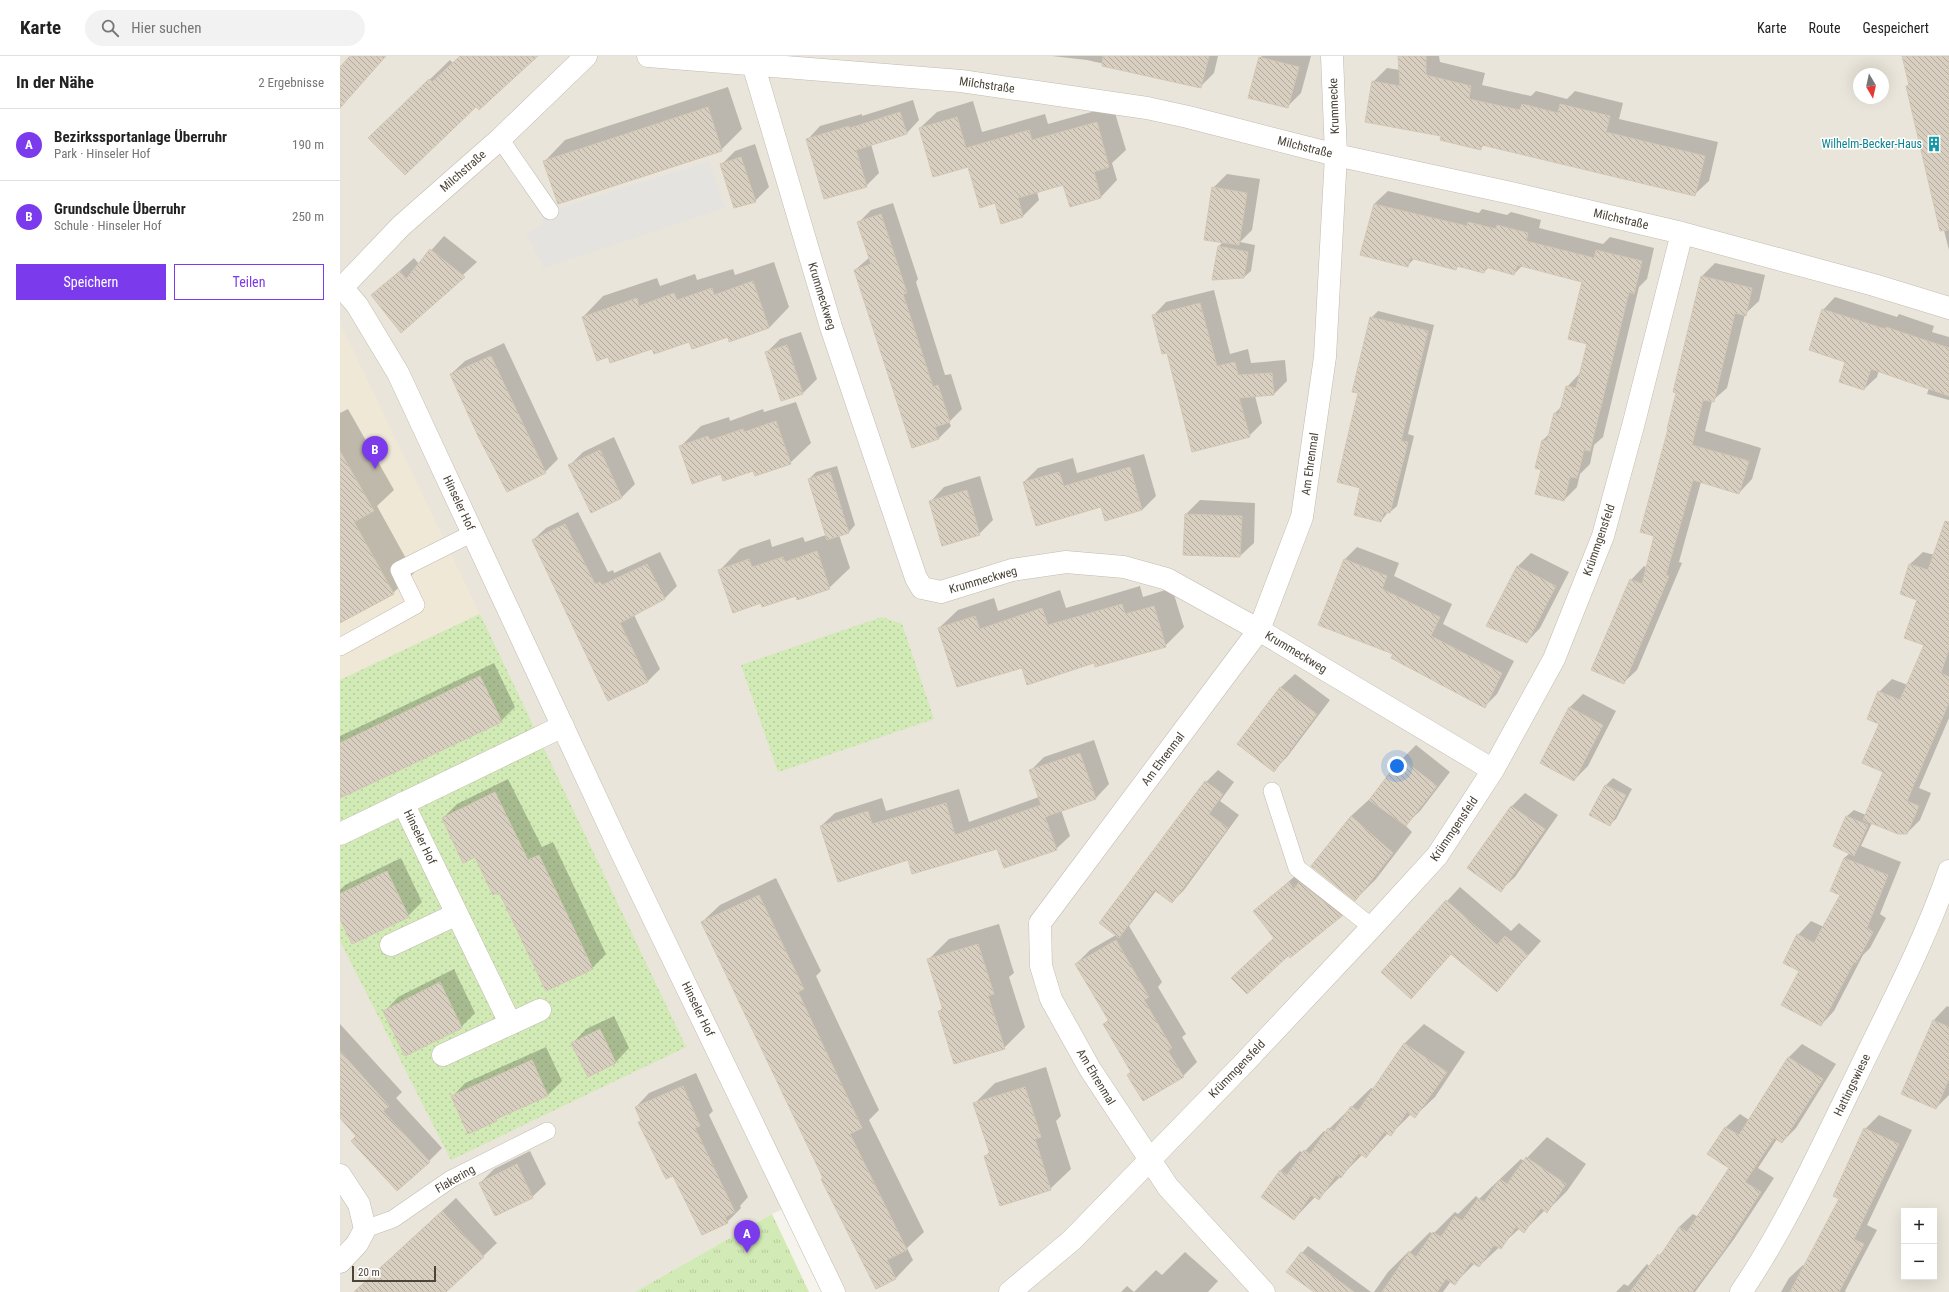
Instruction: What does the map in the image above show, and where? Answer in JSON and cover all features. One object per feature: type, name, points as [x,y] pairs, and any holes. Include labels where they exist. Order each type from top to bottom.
[{"type":"street","name":"Milchstraße","points":[[341,287],[416,212],[500,139],[586,56]]},
{"type":"street","name":"Milchstraße","points":[[648,56],[961,81],[1147,108],[1336,155],[1511,193],[1682,233],[1874,285],[1949,308]]},
{"type":"street","name":"Krummecke","points":[[1332,56],[1336,155]]},
{"type":"street","name":"Krummeckweg","points":[[753,64],[831,327],[916,578],[922,588],[941,592],[1012,570],[1066,562],[1124,567],[1167,579],[1259,630],[1493,770]]},
{"type":"street","name":"Am Ehrenmal","points":[[1264,1292],[1168,1187],[1148,1159],[1090,1069],[1051,999],[1041,966],[1040,923],[1259,630],[1302,517],[1325,357],[1336,155]]},
{"type":"street","name":"Krümmgensfeld","points":[[1010,1292],[1072,1240],[1148,1159],[1245,1062],[1372,927],[1437,856],[1493,770],[1554,659],[1602,536],[1633,426],[1682,233]]},
{"type":"street","name":"Hinseler Hof","points":[[341,287],[357,305],[398,373],[622,852],[834,1292]]},
{"type":"street","name":"Hinseler Hof","points":[[340,834],[563,726]]},
{"type":"street","name":"Hinseler Hof","points":[[404,803],[510,1023]]},
{"type":"street","name":"Hattingswiese","points":[[1741,1292],[1788,1212],[1892,1004],[1919,947],[1949,871]]},
{"type":"street","points":[[391,945],[457,914]]},
{"type":"street","points":[[443,1055],[540,1010]]},
{"type":"street","points":[[340,1175],[359,1204],[365,1229],[357,1244],[340,1262]]},
{"type":"lane","points":[[500,139],[550,211]]},
{"type":"lane","points":[[340,647],[416,605],[399,570],[473,533]]},
{"type":"lane","points":[[1272,791],[1297,868],[1372,927]]},
{"type":"lane","name":"Flakering","points":[[365,1229],[393,1218],[450,1179],[547,1131]]},
{"type":"shaded area","points":[[340,56],[1949,56],[1949,1292],[844,1292],[802,1200],[772,1214],[635,1292],[340,1292]]},
{"type":"shaded area","points":[[709,161],[725,208],[544,268],[526,233],[542,225],[544,213]]},
{"type":"shaded area","points":[[340,323],[480,614],[340,680]]},
{"type":"green space","points":[[480,614],[686,1047],[451,1160],[340,941],[340,680]]},
{"type":"green space","points":[[882,617],[902,624],[934,719],[778,772],[741,665]]},
{"type":"green space","points":[[772,1214],[809,1292],[635,1292]]},
{"type":"building","points":[[350,56],[386,56],[340,108],[340,67]]},
{"type":"building","points":[[460,56],[538,56],[479,110],[476,107],[405,175],[368,138],[429,79],[432,82]]},
{"type":"building","points":[[1103,56],[1209,56],[1201,88],[1102,66]]},
{"type":"building","points":[[1398,56],[1426,56],[1426,75],[1471,86],[1469,99],[1520,110],[1522,104],[1558,113],[1560,104],[1610,116],[1606,132],[1705,156],[1695,196],[1482,145],[1481,150],[1440,140],[1441,136],[1365,122],[1372,81],[1400,86]]},
{"type":"building","name":"Wilhelm-Becker-Haus","points":[[1902,56],[1949,56],[1949,230],[1940,231],[1906,86],[1909,85]]},
{"type":"building","points":[[1259,57],[1299,67],[1288,108],[1248,98]]},
{"type":"building","points":[[708,107],[722,151],[558,204],[543,161]]},
{"type":"building","points":[[900,112],[907,134],[856,150],[867,187],[824,199],[806,139],[849,126],[850,128]]},
{"type":"building","points":[[957,117],[966,148],[1029,130],[1032,140],[1097,122],[1109,167],[1094,172],[1101,198],[1070,207],[1063,185],[1018,198],[1023,217],[1001,224],[995,203],[980,208],[968,167],[933,177],[919,128]]},
{"type":"building","points":[[741,157],[756,202],[734,208],[720,164]]},
{"type":"building","points":[[1212,187],[1247,193],[1239,245],[1204,240]]},
{"type":"building","points":[[1374,204],[1467,226],[1468,222],[1496,229],[1497,225],[1528,233],[1526,241],[1594,258],[1596,250],[1642,261],[1634,294],[1629,292],[1590,451],[1584,450],[1577,478],[1570,477],[1564,501],[1535,494],[1541,470],[1535,468],[1542,440],[1547,441],[1554,413],[1559,414],[1566,386],[1576,388],[1587,344],[1568,339],[1582,282],[1517,265],[1514,275],[1486,267],[1484,273],[1457,266],[1456,270],[1410,258],[1408,267],[1360,255]]},
{"type":"building","points":[[881,214],[907,293],[903,294],[933,387],[938,385],[950,422],[935,427],[939,439],[912,448],[854,270],[871,264],[857,222]]},
{"type":"building","points":[[1218,246],[1248,252],[1244,278],[1212,280]]},
{"type":"building","points":[[430,249],[465,277],[401,333],[371,295],[400,271],[406,279]]},
{"type":"building","points":[[1701,276],[1752,288],[1746,316],[1735,313],[1714,402],[1703,400],[1692,445],[1749,461],[1739,494],[1693,480],[1666,575],[1669,576],[1624,684],[1591,670],[1630,579],[1642,584],[1654,536],[1640,532],[1668,429],[1676,393],[1673,392]]},
{"type":"building","points":[[753,281],[769,328],[729,342],[728,337],[692,349],[689,342],[654,354],[652,349],[610,363],[608,357],[597,361],[582,317],[637,298],[639,306],[674,293],[677,300],[712,288],[714,295]]},
{"type":"building","points":[[1200,303],[1217,366],[1235,362],[1238,375],[1272,373],[1274,395],[1239,398],[1250,437],[1192,452],[1167,353],[1162,354],[1152,315]]},
{"type":"building","points":[[1822,309],[1885,329],[1886,327],[1949,348],[1949,396],[1871,369],[1864,390],[1839,382],[1845,362],[1809,350]]},
{"type":"building","points":[[1370,317],[1428,331],[1401,441],[1408,442],[1390,513],[1384,512],[1381,522],[1354,515],[1360,488],[1337,482],[1358,393],[1352,392]]},
{"type":"building","points":[[787,345],[803,394],[781,401],[765,352]]},
{"type":"building","points":[[491,356],[546,473],[507,492],[478,436],[450,374]]},
{"type":"building","points":[[776,421],[791,464],[755,476],[753,471],[723,481],[721,474],[692,484],[679,446],[708,436],[710,440],[743,429],[744,432]]},
{"type":"building","points":[[600,450],[622,498],[591,513],[568,465]]},
{"type":"building","points":[[340,451],[374,511],[354,522],[394,594],[340,623]]},
{"type":"building","points":[[1130,467],[1142,510],[1105,521],[1101,507],[1036,526],[1023,482],[1059,472],[1064,486]]},
{"type":"building","points":[[830,472],[849,533],[827,540],[808,479]]},
{"type":"building","points":[[967,490],[980,535],[942,546],[929,501]]},
{"type":"building","points":[[1185,514],[1242,516],[1240,557],[1183,555]]},
{"type":"building","points":[[1945,521],[1949,522],[1949,649],[1941,673],[1949,677],[1949,702],[1907,801],[1919,806],[1907,834],[1898,834],[1863,820],[1883,772],[1862,763],[1879,724],[1867,719],[1878,691],[1900,700],[1924,645],[1904,638],[1917,600],[1900,594],[1909,564],[1928,570]]},
{"type":"building","points":[[565,524],[595,584],[600,582],[602,585],[647,564],[665,599],[620,623],[648,682],[608,701],[532,540]]},
{"type":"building","points":[[817,551],[830,589],[797,600],[796,596],[762,607],[761,603],[733,613],[718,570],[749,559],[752,567],[783,557],[785,562]]},
{"type":"building","points":[[1344,559],[1387,576],[1382,589],[1440,617],[1431,636],[1502,673],[1485,708],[1391,658],[1393,654],[1318,625]]},
{"type":"building","points":[[1517,566],[1556,586],[1527,643],[1486,626]]},
{"type":"building","points":[[1122,604],[1125,614],[1154,606],[1166,647],[1095,667],[1094,663],[1027,685],[1022,668],[957,687],[938,628],[975,616],[980,629],[1042,608],[1048,625]]},
{"type":"building","points":[[480,676],[502,722],[340,798],[340,743]]},
{"type":"building","points":[[1280,687],[1317,714],[1274,772],[1237,744]]},
{"type":"building","points":[[1569,707],[1603,725],[1574,781],[1540,763]]},
{"type":"building","points":[[1080,753],[1096,799],[1045,817],[1057,850],[1004,868],[997,849],[912,874],[908,860],[838,882],[820,826],[868,811],[872,824],[946,803],[955,835],[1041,805],[1029,770]]},
{"type":"building","points":[[1401,758],[1437,786],[1406,826],[1369,800]]},
{"type":"building","points":[[1205,781],[1223,794],[1209,814],[1228,828],[1172,903],[1154,890],[1119,938],[1099,923]]},
{"type":"building","points":[[1605,785],[1626,795],[1610,826],[1589,815]]},
{"type":"building","points":[[495,792],[528,860],[539,855],[593,969],[546,991],[499,892],[493,895],[475,857],[463,863],[442,818]]},
{"type":"building","points":[[1511,806],[1545,829],[1501,892],[1467,868]]},
{"type":"building","points":[[1351,816],[1393,853],[1355,901],[1311,866]]},
{"type":"building","points":[[1846,816],[1868,825],[1854,856],[1833,846]]},
{"type":"building","points":[[1844,858],[1888,875],[1867,928],[1873,932],[1856,963],[1854,962],[1821,1026],[1781,1005],[1799,971],[1783,963],[1797,934],[1814,943],[1840,895],[1830,891]]},
{"type":"building","points":[[387,871],[409,917],[352,944],[340,919],[340,894]]},
{"type":"building","points":[[1289,882],[1294,889],[1299,882],[1342,916],[1290,958],[1288,956],[1247,994],[1231,978],[1274,938],[1253,911]]},
{"type":"building","points":[[759,895],[804,989],[798,992],[862,1128],[850,1134],[907,1250],[887,1260],[896,1279],[876,1289],[821,1179],[823,1178],[701,922]]},
{"type":"building","points":[[1446,900],[1497,945],[1505,936],[1528,955],[1497,992],[1451,954],[1411,999],[1381,972]]},
{"type":"building","points":[[1116,940],[1149,997],[1144,1000],[1172,1048],[1168,1051],[1184,1077],[1143,1101],[1127,1075],[1131,1072],[1103,1024],[1109,1021],[1075,964]]},
{"type":"building","points":[[978,944],[994,994],[988,996],[1005,1049],[954,1064],[938,1011],[943,1010],[927,959]]},
{"type":"building","points":[[440,982],[462,1028],[405,1056],[383,1011]]},
{"type":"building","points":[[1933,1020],[1949,1027],[1949,1079],[1936,1109],[1901,1094]]},
{"type":"building","points":[[600,1029],[616,1063],[588,1077],[571,1043]]},
{"type":"building","points":[[1404,1043],[1447,1072],[1415,1118],[1407,1112],[1391,1136],[1384,1132],[1366,1158],[1359,1153],[1341,1178],[1336,1175],[1319,1200],[1311,1195],[1294,1220],[1261,1197],[1280,1170],[1287,1175],[1304,1150],[1310,1154],[1328,1128],[1334,1131],[1351,1106],[1358,1111]]},
{"type":"building","points":[[340,1051],[389,1106],[383,1111],[430,1162],[397,1191],[351,1141],[356,1136],[340,1118]]},
{"type":"building","points":[[1788,1057],[1823,1079],[1782,1143],[1774,1138],[1745,1182],[1761,1192],[1721,1254],[1692,1292],[1630,1292],[1658,1254],[1660,1256],[1679,1227],[1687,1232],[1729,1168],[1707,1154],[1725,1127],[1739,1135]]},
{"type":"building","points":[[532,1060],[548,1096],[496,1119],[497,1121],[468,1134],[451,1096]]},
{"type":"building","points":[[683,1086],[700,1126],[695,1128],[735,1212],[725,1217],[728,1223],[702,1235],[673,1176],[666,1179],[638,1122],[641,1121],[635,1107]]},
{"type":"building","points":[[1025,1087],[1041,1137],[1035,1139],[1051,1190],[1000,1206],[984,1156],[990,1154],[973,1103]]},
{"type":"building","points":[[1864,1128],[1899,1144],[1854,1239],[1864,1244],[1839,1292],[1790,1292],[1839,1199],[1833,1196]]},
{"type":"building","points":[[1526,1157],[1566,1184],[1547,1213],[1541,1208],[1524,1233],[1516,1227],[1501,1249],[1494,1245],[1479,1267],[1471,1262],[1455,1285],[1446,1279],[1437,1292],[1382,1292],[1409,1252],[1416,1257],[1433,1232],[1441,1237],[1455,1216],[1462,1221],[1478,1198],[1484,1202],[1500,1179],[1507,1184]]},
{"type":"building","points":[[517,1164],[533,1198],[495,1216],[479,1183]]},
{"type":"building","points":[[442,1211],[484,1257],[446,1292],[354,1292]]},
{"type":"building","points":[[1301,1252],[1354,1292],[1314,1292],[1286,1272]]},
{"type":"place","name":"Wilhelm-Becker-Haus","points":[[1934,144]]},
{"type":"place","name":"Grundschule Überruhr","points":[[375,469]]},
{"type":"place","name":"Bezirkssportanlage Überruhr","points":[[747,1253]]}]
